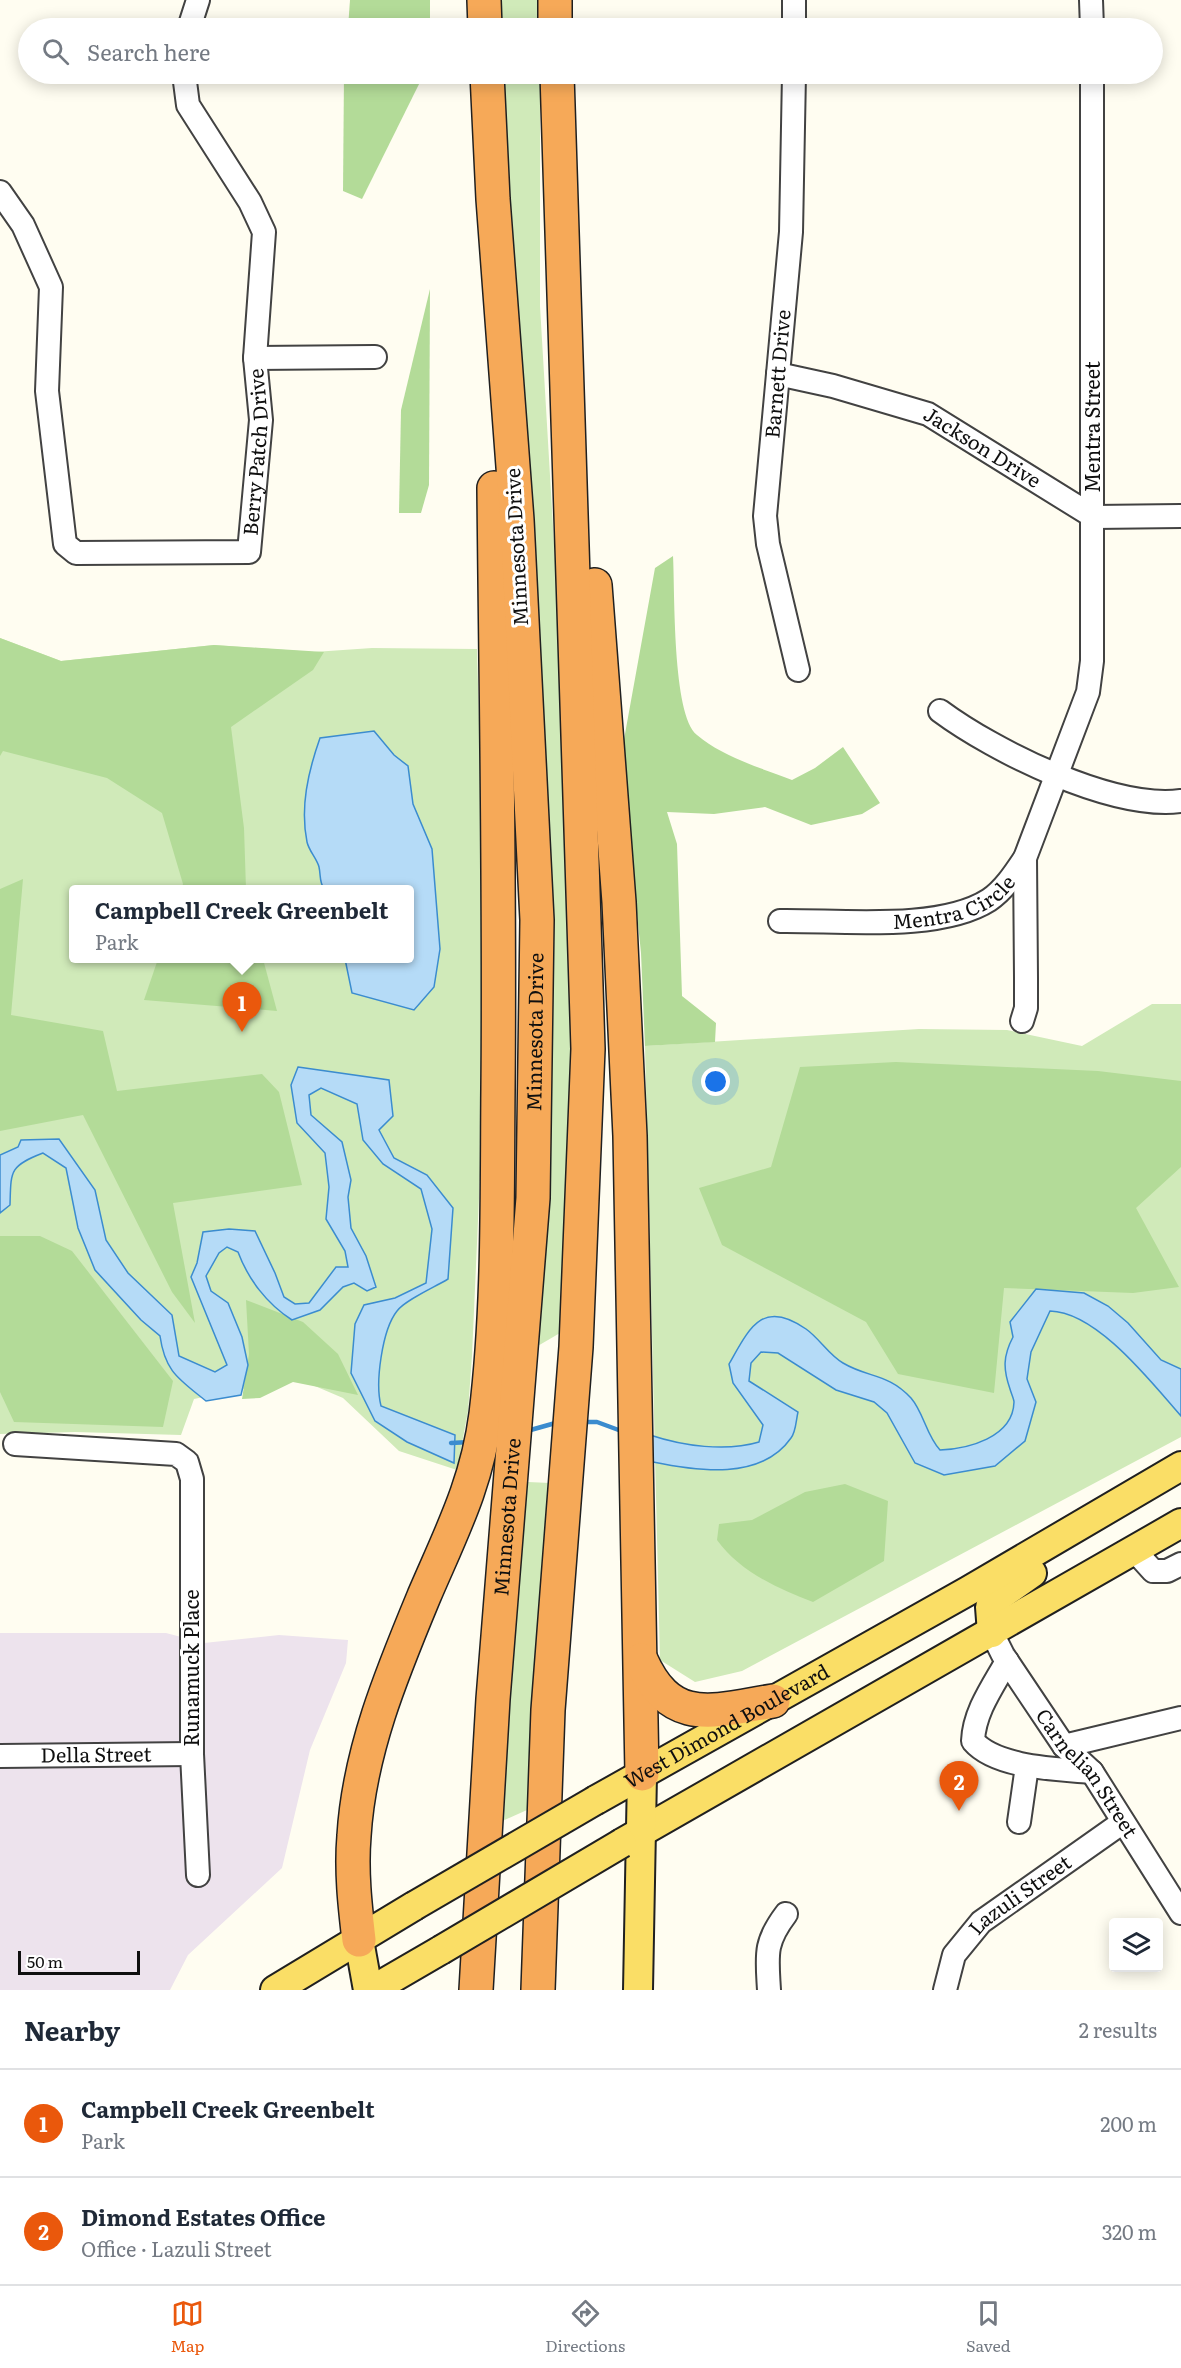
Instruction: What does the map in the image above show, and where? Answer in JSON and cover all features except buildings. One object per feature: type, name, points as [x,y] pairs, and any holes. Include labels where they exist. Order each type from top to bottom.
[{"type":"highway","points":[[484,0],[485,18]]},
{"type":"highway","points":[[555,0],[555,18]]},
{"type":"highway","name":"Minnesota Drive","points":[[476,1990],[493,1699],[511,1490],[508,1343],[533,1198],[537,920],[517,520],[493,199],[487,84]]},
{"type":"highway","points":[[537,1990],[548,1710],[576,1347],[588,1049],[557,84]]},
{"type":"highway","points":[[560,162],[576,340],[619,902],[630,1136],[642,1774]]},
{"type":"highway","points":[[359,1940],[354,1897],[353,1837],[362,1773],[375,1722],[392,1676],[471,1488],[486,1416],[508,1343]]},
{"type":"highway","points":[[640,1658],[652,1683],[662,1695],[686,1708],[702,1711],[773,1701]]},
{"type":"main road","points":[[992,1633],[990,1607],[998,1597],[1017,1581],[1151,1503],[1174,1470]]},
{"type":"main road","name":"West Dimond Boulevard","points":[[275,1990],[596,1800],[1174,1470]]},
{"type":"main road","points":[[372,1990],[631,1837],[992,1633],[1181,1523]]},
{"type":"main road","points":[[638,1990],[631,1837],[642,1774]]},
{"type":"main road","points":[[359,1940],[368,1990]]},
{"type":"street","points":[[192,18],[198,0]]},
{"type":"street","points":[[794,0],[794,18]]},
{"type":"street","points":[[1091,0],[1092,18]]},
{"type":"street","name":"Berry Patch Drive","points":[[0,192],[23,225],[51,287],[47,391],[64,544],[76,553],[249,552],[261,420],[255,358],[264,232],[250,202],[188,105],[185,84]]},
{"type":"street","name":"Barnett Drive","points":[[794,84],[791,232],[765,516],[768,544],[798,670]]},
{"type":"street","name":"Mentra Street","points":[[1058,775],[1088,692],[1092,661],[1094,517],[1092,84]]},
{"type":"street","points":[[255,358],[375,357]]},
{"type":"street","name":"Jackson Drive","points":[[778,374],[833,386],[928,414],[1094,517]]},
{"type":"street","points":[[1094,517],[1181,516]]},
{"type":"street","points":[[940,711],[970,733],[1058,775],[1112,794],[1163,803],[1181,801]]},
{"type":"street","name":"Mentra Circle","points":[[780,921],[929,920],[959,913],[989,899],[1010,880],[1025,858],[1058,775]]},
{"type":"street","points":[[1022,1021],[1026,1008],[1025,858]]},
{"type":"street","name":"Runamuck Place","points":[[15,1444],[176,1454],[188,1462],[192,1479],[192,1754],[198,1875]]},
{"type":"street","points":[[1134,1550],[1154,1571],[1167,1571],[1181,1564]]},
{"type":"street","name":"Carnelian Street","points":[[992,1633],[1064,1746],[1092,1772],[1181,1913]]},
{"type":"street","points":[[1008,1661],[980,1711],[973,1728],[973,1741],[981,1751],[1027,1766],[1092,1772]]},
{"type":"street","points":[[1064,1746],[1181,1718]]},
{"type":"street","name":"Della Street","points":[[0,1756],[192,1754]]},
{"type":"street","points":[[1019,1822],[1027,1766]]},
{"type":"street","name":"Lazuli Street","points":[[945,1990],[954,1955],[981,1922],[1123,1822]]},
{"type":"street","points":[[1158,1876],[1181,1876]]},
{"type":"street","points":[[769,1990],[768,1945],[772,1932],[786,1914]]},
{"type":"shaded area","points":[[0,1633],[166,1633],[204,1643],[279,1635],[348,1640],[346,1663],[310,1750],[282,1868],[188,1955],[170,1990],[0,1990]]},
{"type":"green space","points":[[350,0],[430,0],[430,18],[349,18]]},
{"type":"green space","points":[[498,0],[540,0],[540,18],[499,18]]},
{"type":"green space","points":[[344,84],[419,84],[362,199],[343,191]]},
{"type":"green space","points":[[504,84],[540,84],[540,306],[560,645],[575,1099],[560,1333],[536,1347],[521,401]]},
{"type":"green space","points":[[430,289],[429,485],[421,513],[399,513],[401,410]]},
{"type":"green space","points":[[673,556],[679,679],[689,723],[697,735],[730,756],[792,780],[815,768],[843,747],[880,803],[862,814],[811,825],[765,807],[714,814],[667,812],[677,844],[682,996],[716,1023],[715,1042],[645,1046],[641,953],[621,756],[655,568]]},
{"type":"green space","points":[[0,638],[61,661],[214,645],[314,652],[372,648],[477,649],[485,933],[482,1130],[468,1411],[457,1470],[399,1451],[343,1398],[296,1378],[194,1399],[181,1435],[75,1432],[0,1434]]},
{"type":"green space","points":[[0,638],[61,661],[214,645],[324,652],[313,670],[231,727],[244,828],[246,885],[183,885],[162,813],[107,778],[3,751],[0,756]]},
{"type":"green space","points":[[23,879],[11,1015],[103,1031],[117,1091],[262,1074],[279,1092],[302,1185],[173,1203],[195,1323],[172,1292],[83,1115],[0,1131],[0,889]]},
{"type":"green space","points":[[157,963],[264,963],[277,1011],[144,1000]]},
{"type":"green space","points":[[1152,1004],[1181,1004],[1181,1437],[742,1671],[695,1682],[660,1660],[645,1046],[919,1029],[1007,1030],[1082,1046]]},
{"type":"green space","points":[[896,1062],[1098,1071],[1181,1081],[1181,1167],[1136,1208],[1179,1287],[1133,1293],[1004,1288],[994,1393],[898,1374],[866,1322],[722,1245],[699,1188],[771,1167],[800,1067]]},
{"type":"green space","points":[[0,1236],[40,1236],[72,1251],[173,1381],[163,1427],[14,1422],[0,1392]]},
{"type":"green space","points":[[246,1300],[303,1322],[338,1354],[358,1395],[293,1382],[260,1398],[242,1399],[249,1354]]},
{"type":"green space","points":[[528,1482],[550,1483],[527,1810],[498,1823]]},
{"type":"green space","points":[[845,1484],[888,1501],[884,1561],[813,1602],[760,1578],[736,1561],[717,1540],[719,1524],[752,1520],[805,1492]]},
{"type":"water","points":[[374,731],[394,755],[408,766],[413,804],[432,849],[440,949],[434,987],[414,1010],[352,993],[346,963],[414,963],[414,885],[322,885],[318,864],[308,845],[304,816],[306,790],[320,738]]},
{"type":"water","points":[[298,1067],[389,1080],[393,1116],[379,1130],[394,1158],[427,1175],[453,1208],[448,1279],[413,1298],[397,1311],[387,1331],[381,1357],[379,1396],[381,1406],[455,1435],[454,1463],[407,1442],[375,1421],[351,1373],[355,1324],[364,1305],[395,1298],[426,1283],[432,1229],[421,1189],[383,1164],[363,1140],[357,1104],[321,1088],[309,1095],[311,1115],[342,1142],[351,1180],[348,1197],[351,1228],[366,1256],[376,1287],[367,1291],[354,1283],[343,1287],[320,1310],[292,1320],[259,1290],[238,1252],[227,1247],[219,1253],[206,1276],[211,1291],[228,1303],[242,1337],[248,1365],[241,1395],[206,1401],[175,1374],[162,1348],[160,1336],[141,1320],[95,1270],[78,1228],[66,1168],[43,1153],[18,1166],[12,1177],[10,1205],[0,1213],[0,1155],[18,1147],[21,1140],[59,1139],[95,1190],[106,1240],[128,1273],[172,1315],[179,1356],[215,1372],[227,1365],[191,1277],[197,1263],[203,1232],[229,1229],[255,1231],[284,1297],[295,1304],[309,1303],[336,1267],[348,1267],[345,1251],[326,1219],[329,1187],[325,1153],[297,1123],[291,1085]]},
{"type":"water","points":[[1036,1289],[1084,1293],[1108,1306],[1128,1323],[1161,1360],[1181,1369],[1181,1416],[1139,1368],[1104,1336],[1068,1314],[1050,1311],[1031,1352],[1027,1379],[1036,1402],[1025,1441],[995,1466],[944,1475],[915,1463],[887,1413],[874,1402],[836,1390],[778,1353],[761,1352],[751,1363],[749,1381],[798,1412],[793,1435],[778,1452],[746,1467],[727,1470],[689,1468],[653,1462],[650,1435],[676,1442],[719,1447],[759,1442],[763,1425],[733,1383],[729,1364],[743,1339],[758,1322],[768,1317],[778,1316],[791,1320],[806,1329],[843,1363],[886,1380],[903,1390],[919,1410],[931,1438],[940,1450],[963,1447],[987,1439],[1006,1425],[1012,1414],[1014,1401],[1005,1363],[1007,1350],[1013,1337],[1010,1322]]},
{"type":"waterway","points":[[527,1431],[559,1422]]},
{"type":"waterway","points":[[583,1422],[597,1422],[624,1432]]},
{"type":"waterway","points":[[451,1443],[470,1442]]},
{"type":"place","name":"Campbell Creek Greenbelt","points":[[242,1032]]},
{"type":"place","name":"Dimond Estates Office","points":[[959,1811]]}]
